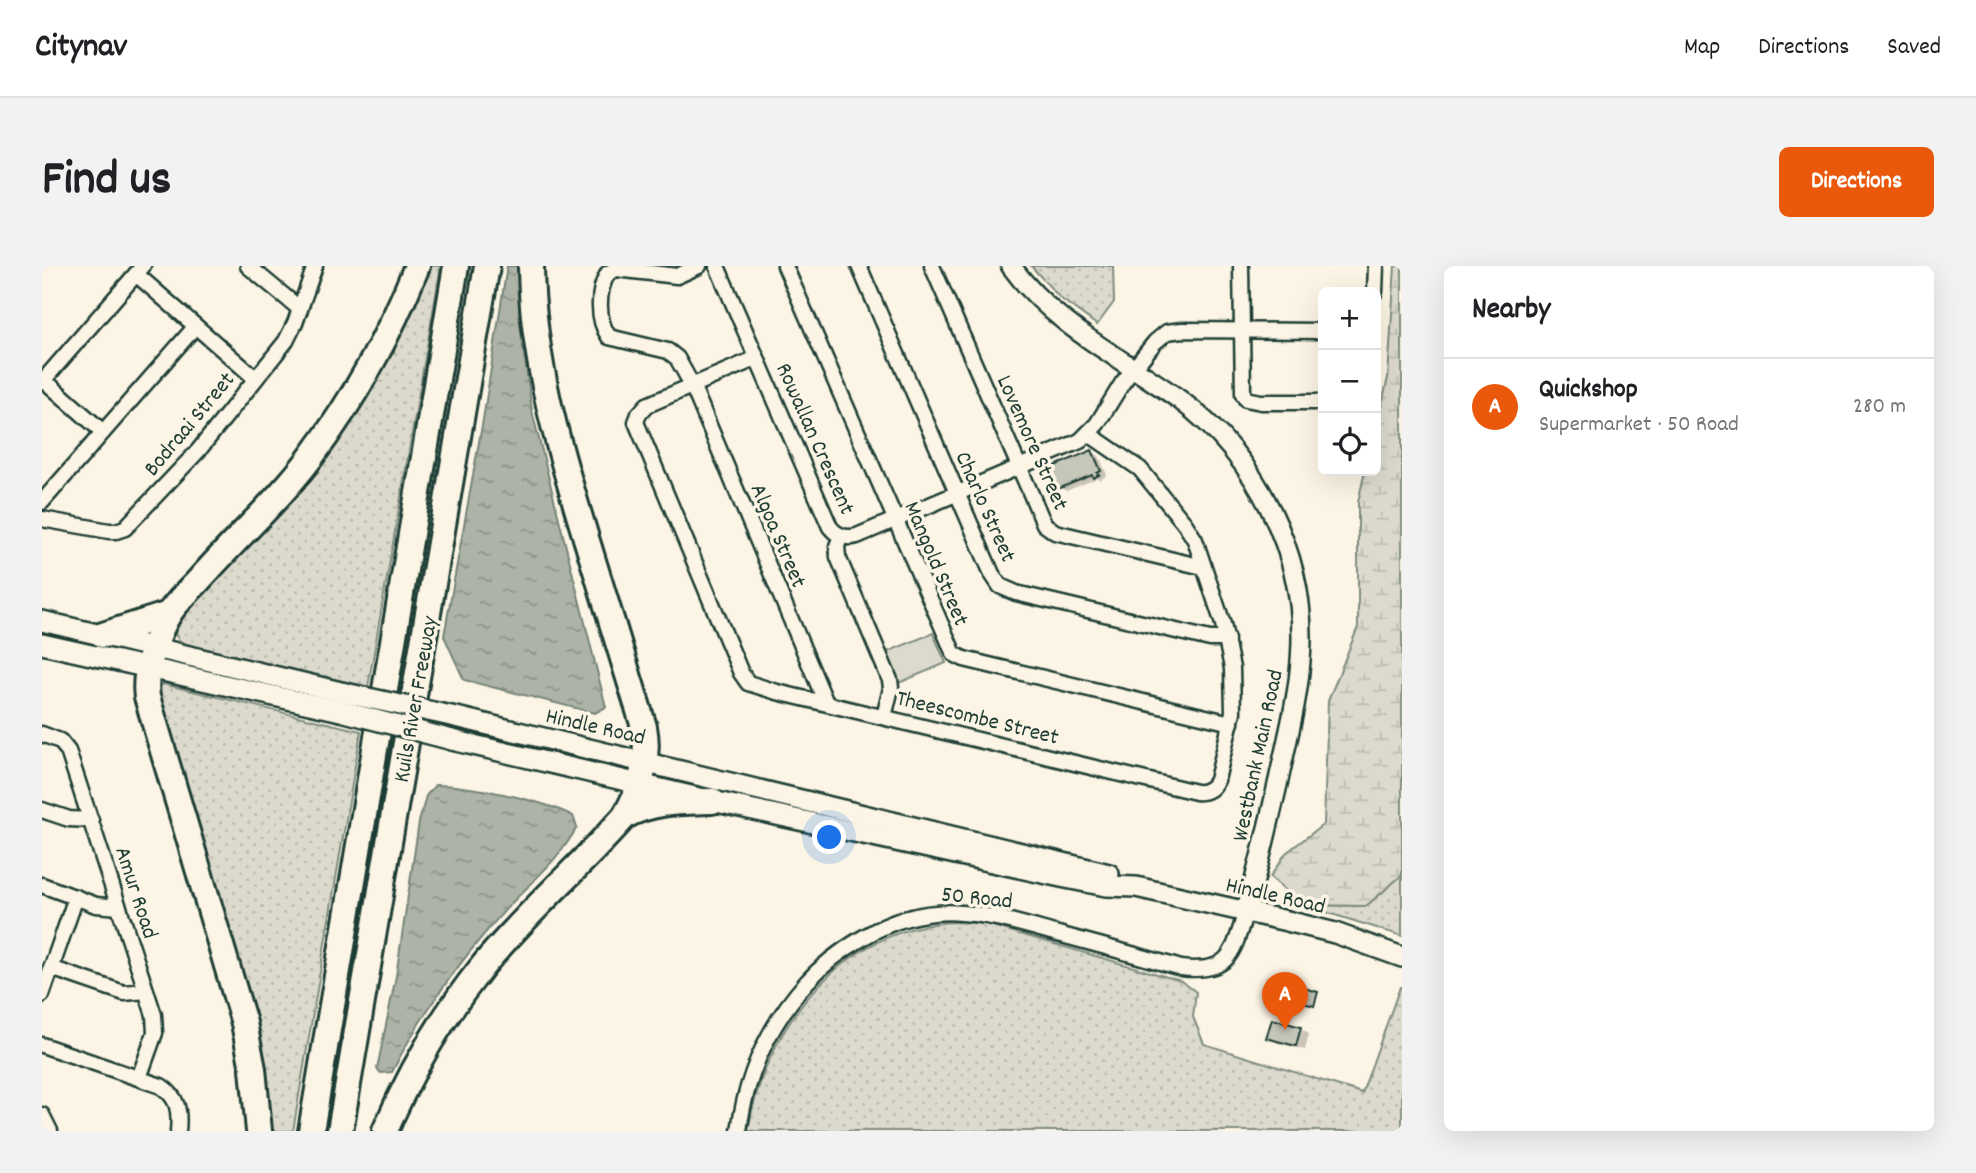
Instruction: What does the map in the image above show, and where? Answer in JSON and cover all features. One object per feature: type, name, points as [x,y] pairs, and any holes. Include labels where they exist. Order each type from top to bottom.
[{"type":"highway","points":[[259,1131],[253,1069],[244,1023],[148,697],[146,682],[169,614],[271,505],[310,458],[341,414],[378,353],[417,266]]},
{"type":"highway","name":"Kuils River Freeway","points":[[311,1131],[456,266]]},
{"type":"highway","name":"Kuils River Freeway","points":[[340,1131],[487,266]]},
{"type":"highway","points":[[385,1131],[416,1064],[441,1022],[483,966],[625,816],[634,802],[647,743],[552,424],[536,337],[531,266]]},
{"type":"highway","points":[[103,635],[169,614]]},
{"type":"highway","points":[[625,816],[640,808],[664,802],[712,801]]},
{"type":"main road","name":"Hindle Road","points":[[42,621],[103,635],[152,658]]},
{"type":"main road","name":"Hindle Road","points":[[42,644],[152,658],[343,702],[456,717],[642,772],[712,801],[1061,877],[1106,886],[1136,887],[1246,911],[1335,933],[1402,957]]},
{"type":"main road","name":"Hindle Road","points":[[343,702],[452,740],[642,772],[1067,863],[1108,874],[1136,887]]},
{"type":"street","points":[[248,266],[300,309]]},
{"type":"street","name":"Bodraai Street","points":[[42,519],[109,531],[125,528],[198,451],[286,341],[315,266]]},
{"type":"street","name":"Algoa Street","points":[[699,266],[677,276],[616,269],[605,276],[600,299],[604,327],[609,337],[668,351],[677,358],[692,385],[826,703]]},
{"type":"street","name":"Rowallan Crescent","points":[[717,266],[830,527],[841,536],[857,536],[1080,441],[1089,434],[1123,382],[1155,342],[1167,332],[1241,329],[1318,331]]},
{"type":"street","name":"Mangold Street","points":[[785,266],[949,645],[959,657],[1231,723]]},
{"type":"street","name":"Charlo Street","points":[[859,266],[956,494],[992,574],[1004,590],[1210,639],[1227,639]]},
{"type":"street","name":"Lovemore Street","points":[[932,266],[1040,519],[1049,530],[1203,567]]},
{"type":"street","name":"Westbank Main Road","points":[[1011,266],[1056,315],[1180,400],[1205,421],[1242,463],[1273,514],[1292,565],[1301,621],[1298,690],[1246,911]]},
{"type":"street","points":[[1241,266],[1242,388],[1246,398],[1261,402],[1318,402]]},
{"type":"street","points":[[1375,287],[1376,266]]},
{"type":"street","points":[[103,432],[43,381],[139,270],[195,327],[255,378]]},
{"type":"street","points":[[42,502],[195,327]]},
{"type":"street","name":"Theescombe Street","points":[[757,358],[647,405],[636,422],[741,673],[748,683],[1200,793],[1215,784],[1231,723],[1232,668],[1227,639],[1191,532],[1139,469],[1089,434]]},
{"type":"street","points":[[841,536],[837,546],[838,557],[890,680],[891,688],[884,717]]},
{"type":"street","name":"Amur Road","points":[[42,734],[57,738],[66,747],[154,1015],[155,1029],[139,1078]]},
{"type":"street","points":[[42,810],[69,819],[91,820]]},
{"type":"street","points":[[42,885],[104,906],[119,907]]},
{"type":"street","points":[[42,995],[76,897]]},
{"type":"street","name":"50 Road","points":[[740,1131],[750,1079],[776,1021],[795,996],[831,958],[881,926],[909,916],[940,912],[989,915],[1181,968],[1206,969],[1216,967],[1232,950],[1246,911]]},
{"type":"street","points":[[51,968],[124,993],[146,992]]},
{"type":"street","points":[[42,1045],[161,1086],[173,1097],[179,1110],[178,1131]]},
{"type":"street","points":[[42,1115],[50,1131]]},
{"type":"green space","points":[[426,266],[441,266],[368,687],[182,642],[175,634],[174,623],[263,529]]},
{"type":"green space","points":[[1031,266],[1113,266],[1114,302],[1097,325],[1060,298]]},
{"type":"green space","points":[[1395,266],[1402,266],[1402,875],[1366,906],[1303,905],[1270,877],[1286,853],[1324,824],[1328,701],[1358,627],[1358,502],[1364,476],[1381,476],[1381,407],[1388,378]]},
{"type":"green space","points":[[933,633],[946,663],[899,683],[887,652]]},
{"type":"green space","points":[[163,684],[361,731],[293,1131],[269,1131],[245,986],[156,690]]},
{"type":"green space","points":[[1402,875],[1402,936],[1303,905],[1366,906]]},
{"type":"green space","points":[[956,922],[986,924],[1181,981],[1196,992],[1193,1017],[1204,1044],[1362,1093],[1400,987],[1402,1131],[748,1131],[757,1092],[772,1055],[791,1020],[816,989],[845,962],[878,942],[915,928]]},
{"type":"water","points":[[507,266],[519,266],[519,316],[532,411],[606,707],[595,713],[464,680],[444,636],[483,420]]},
{"type":"water","points":[[435,785],[486,791],[544,804],[573,816],[577,827],[553,860],[473,947],[429,1007],[392,1072],[381,1073],[377,1069],[396,976],[419,822],[426,796]]},
{"type":"building","points":[[1092,450],[1101,471],[1097,473],[1099,475],[1093,478],[1092,475],[1058,489],[1050,468]]},
{"type":"building","points":[[1268,978],[1318,992],[1314,1006],[1264,992]]},
{"type":"building","points":[[1272,1019],[1301,1027],[1296,1046],[1266,1038]]},
{"type":"place","name":"Quickshop","points":[[1285,1030]]}]
